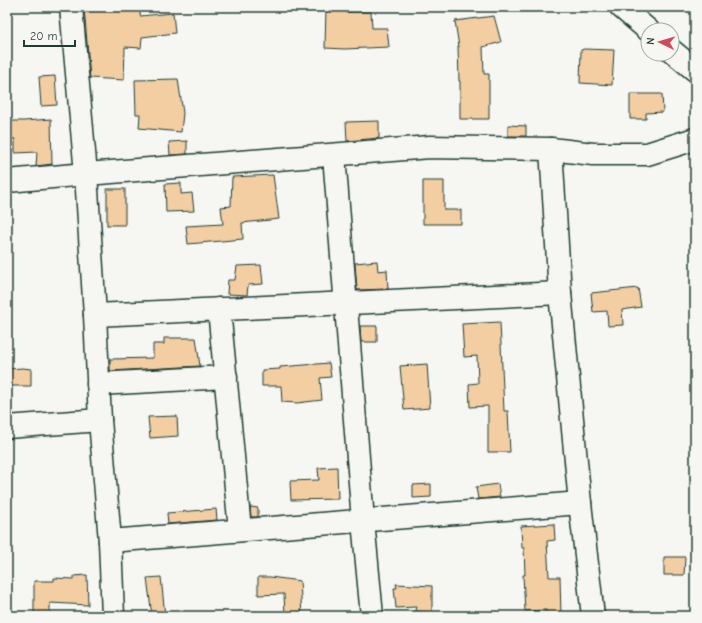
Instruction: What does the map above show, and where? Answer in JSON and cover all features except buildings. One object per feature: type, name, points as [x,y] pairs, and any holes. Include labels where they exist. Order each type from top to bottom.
[{"type":"street","points":[[72,7],[86,174],[100,420],[110,541],[113,616]]},
{"type":"street","points":[[621,7],[640,23]]},
{"type":"street","points":[[680,58],[695,70]]},
{"type":"street","points":[[7,181],[430,148],[551,149],[594,154],[647,154],[695,139]]},
{"type":"street","points":[[551,149],[560,293],[580,503],[593,616]]},
{"type":"street","points":[[334,155],[372,616]]},
{"type":"street","points":[[95,315],[560,293]]},
{"type":"street","points":[[220,309],[240,530]]},
{"type":"street","points":[[98,384],[226,377]]},
{"type":"street","points":[[7,427],[100,420]]},
{"type":"street","points":[[110,541],[580,503]]},
{"type":"path","points":[[689,616],[695,615]]}]
